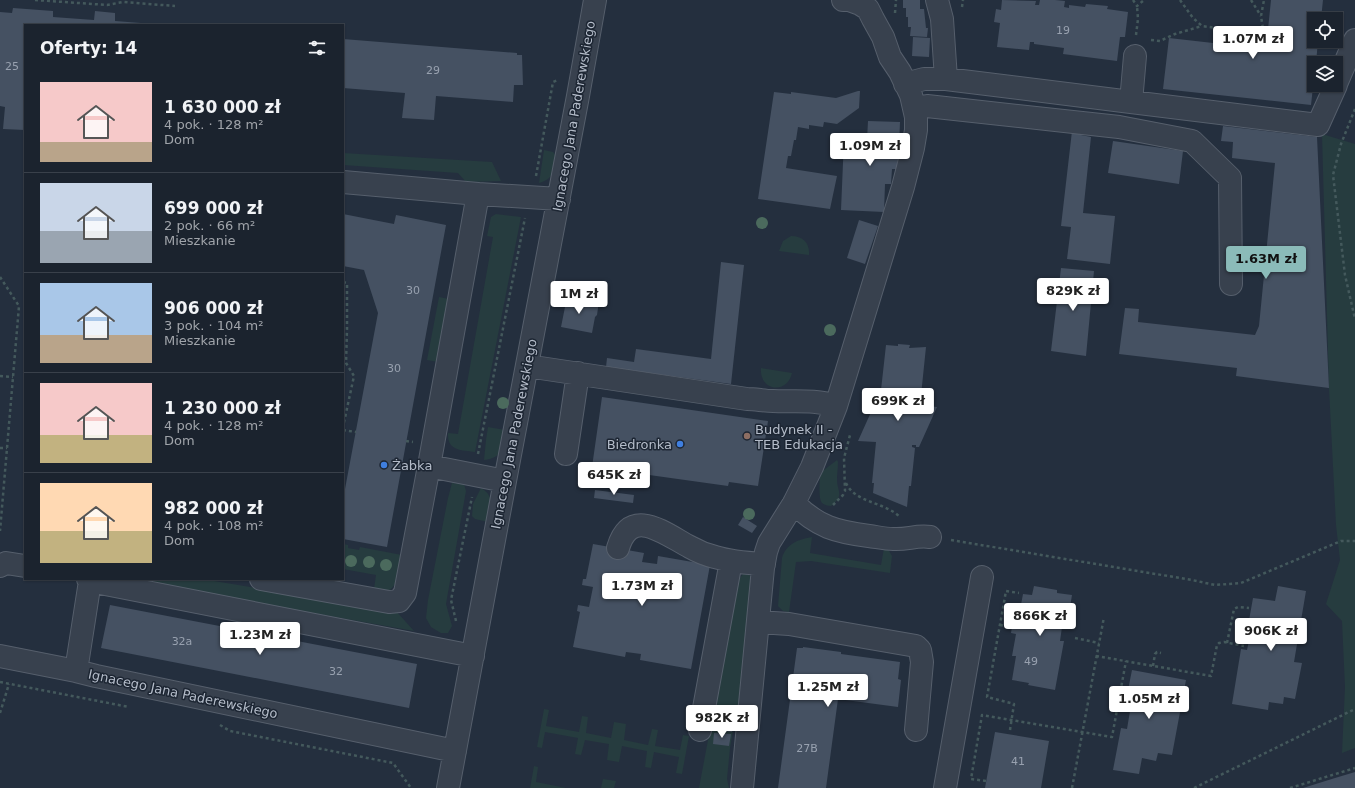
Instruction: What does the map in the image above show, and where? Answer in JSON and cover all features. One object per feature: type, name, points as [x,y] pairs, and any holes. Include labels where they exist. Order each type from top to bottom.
[{"type":"street","name":"Ignacego Jana Paderewskiego","points":[[448,788],[455,750],[465,654],[505,481],[595,0]]},
{"type":"street","points":[[742,788],[766,552],[769,543],[794,503],[819,451],[836,406],[910,164],[916,130],[914,108],[900,72],[890,57],[872,4],[860,4],[849,0],[843,0]]},
{"type":"street","points":[[937,0],[942,19],[946,79]]},
{"type":"street","points":[[1343,68],[1355,40]]},
{"type":"street","points":[[1131,102],[1141,48]]},
{"type":"street","points":[[905,84],[924,79],[946,79],[1318,125],[1332,92]]},
{"type":"street","points":[[914,108],[927,106],[1119,128],[1192,141],[1230,178],[1231,284]]},
{"type":"street","points":[[344,182],[478,194],[558,199]]},
{"type":"street","points":[[272,580],[294,582],[389,602],[399,601],[405,592],[478,194]]},
{"type":"street","points":[[527,366],[747,399],[814,402],[836,406]]},
{"type":"street","points":[[566,454],[578,373]]},
{"type":"street","points":[[429,466],[505,481]]},
{"type":"street","points":[[794,503],[804,514],[815,522],[845,534],[894,540],[918,536],[930,537]]},
{"type":"street","points":[[618,548],[624,534],[630,528],[648,526],[658,528],[690,547],[715,557],[732,561],[764,564]]},
{"type":"street","points":[[700,730],[732,561]]},
{"type":"street","points":[[0,566],[6,563],[24,566]]},
{"type":"street","points":[[945,788],[982,577]]},
{"type":"street","name":"Ignacego Jana Paderewskiego","points":[[455,750],[76,671],[89,580],[465,654]]},
{"type":"street","points":[[758,622],[789,624],[916,646],[920,650],[922,662],[916,730]]},
{"type":"street","points":[[0,656],[76,671]]},
{"type":"path","points":[[35,0],[107,5],[123,2],[175,6]]},
{"type":"path","points":[[962,7],[963,0]]},
{"type":"path","points":[[1133,0],[1137,6],[1144,0]]},
{"type":"path","points":[[1180,0],[1193,18],[1202,26]]},
{"type":"path","points":[[1141,48],[1175,34],[1202,26],[1238,32],[1265,42],[1260,16],[1251,0]]},
{"type":"path","points":[[1260,16],[1264,0]]},
{"type":"path","points":[[465,654],[451,600],[476,475],[479,449],[504,319],[524,221],[535,183],[553,82],[560,79]]},
{"type":"path","points":[[1355,109],[1341,144],[1333,175],[1345,276],[1355,319]]},
{"type":"path","points":[[0,276],[19,306],[0,531]]},
{"type":"path","points":[[344,282],[347,283],[347,329],[344,347],[346,363],[354,376],[344,423]]},
{"type":"path","points":[[0,376],[13,377]]},
{"type":"path","points":[[344,428],[356,432]]},
{"type":"path","points":[[0,448],[7,448]]},
{"type":"path","points":[[845,481],[848,487],[856,495],[893,510],[902,518]]},
{"type":"path","points":[[930,537],[1215,585],[1241,583],[1341,541],[1355,542]]},
{"type":"path","points":[[1010,730],[1014,704],[987,698],[1006,591],[1019,593]]},
{"type":"path","points":[[1227,643],[1234,609],[1238,607],[1249,608]]},
{"type":"path","points":[[1072,788],[1104,617]]},
{"type":"path","points":[[1000,625],[1010,627]]},
{"type":"path","points":[[1075,638],[1099,643]]},
{"type":"path","points":[[1096,656],[1212,676],[1218,643],[1244,646]]},
{"type":"path","points":[[1153,666],[1155,654],[1157,652],[1161,653]]},
{"type":"path","points":[[986,782],[971,779],[982,715],[1112,737],[1126,661]]},
{"type":"path","points":[[0,682],[134,708]]},
{"type":"path","points":[[0,713],[9,684]]},
{"type":"path","points":[[1194,788],[1355,709]]},
{"type":"path","points":[[220,725],[230,731],[393,763],[410,788]]},
{"type":"path","points":[[1290,788],[1355,768]]},
{"type":"green space","points":[[1322,134],[1355,144],[1355,748],[1342,753],[1345,687],[1342,621],[1326,604],[1340,560],[1336,525],[1329,388]]},
{"type":"green space","points":[[544,150],[553,152],[557,157],[554,170],[550,177],[539,183]]},
{"type":"green space","points":[[344,153],[492,162],[501,181],[466,182],[458,173],[344,165]]},
{"type":"green space","points":[[496,214],[521,217],[475,452],[460,450],[452,446],[448,439],[448,433],[458,434],[493,237],[487,236],[491,217]]},
{"type":"green space","points":[[791,236],[799,237],[805,241],[808,247],[809,255],[779,251],[783,241]]},
{"type":"green space","points":[[439,297],[449,299],[438,362],[427,360]]},
{"type":"green space","points":[[761,368],[792,373],[785,385],[774,387],[764,382]]},
{"type":"green space","points":[[488,427],[505,430],[499,454],[491,459],[484,460],[486,440]]},
{"type":"green space","points":[[837,460],[837,483],[839,496],[831,506],[827,506],[821,501],[820,473]]},
{"type":"green space","points":[[452,483],[464,484],[466,491],[446,604],[452,626],[448,633],[441,633],[431,627],[426,618],[428,600]]},
{"type":"green space","points":[[481,488],[489,495],[491,503],[488,522],[475,519],[472,516],[473,504]]},
{"type":"green space","points":[[812,537],[810,553],[881,565],[884,548],[888,549],[892,556],[890,573],[811,561],[796,562],[789,612],[783,611],[778,606],[782,558],[787,549],[794,543],[802,539]]},
{"type":"green space","points":[[344,544],[348,545],[348,548],[359,550],[360,547],[402,555],[397,581],[391,589],[386,592],[374,589],[376,575],[344,569]]},
{"type":"green space","points":[[748,573],[752,580],[739,708],[736,713],[730,748],[727,779],[729,788],[699,788],[736,591],[739,579],[743,574]]},
{"type":"green space","points":[[127,580],[208,580],[396,611],[414,631]]},
{"type":"green space","points":[[544,709],[549,710],[546,726],[579,732],[582,716],[588,717],[586,733],[611,738],[614,722],[626,724],[624,740],[648,745],[652,729],[658,730],[655,746],[680,750],[683,735],[689,736],[682,774],[676,773],[679,757],[654,752],[651,768],[645,767],[647,751],[622,746],[619,762],[607,760],[609,744],[585,740],[581,755],[575,754],[578,738],[545,732],[542,748],[537,747]]},
{"type":"green space","points":[[534,766],[538,767],[536,782],[566,788],[530,788]]},
{"type":"green space","points":[[603,779],[616,781],[614,788],[601,788]]},
{"type":"building","points":[[903,0],[920,0],[920,9],[924,9],[926,28],[928,28],[927,37],[910,36],[911,27],[908,27],[908,17],[906,17],[906,8],[903,8]]},
{"type":"building","points":[[1002,0],[1036,1],[1035,5],[1039,5],[1040,0],[1055,0],[1065,1],[1064,7],[1069,8],[1069,5],[1085,7],[1086,4],[1108,6],[1107,9],[1128,12],[1125,37],[1120,37],[1117,61],[1063,54],[1064,48],[1034,44],[1034,42],[1030,42],[1029,50],[997,47],[1000,23],[994,22],[996,9],[1001,10]]},
{"type":"building","points":[[1271,0],[1323,0],[1322,12],[1307,12],[1307,48],[1317,48],[1317,56],[1307,56],[1307,92],[1312,92],[1311,105],[1163,89],[1169,38],[1266,49]]},
{"type":"building","points":[[13,8],[53,11],[53,17],[94,20],[95,11],[115,13],[115,21],[154,24],[24,24],[24,130],[3,129],[5,107],[0,106],[0,12],[12,13]]},
{"type":"building","points":[[913,37],[930,38],[929,57],[912,56]]},
{"type":"building","points":[[344,39],[517,53],[517,55],[522,55],[523,85],[514,85],[513,102],[436,96],[434,120],[402,118],[405,93],[344,88]]},
{"type":"building","points":[[860,91],[859,108],[837,124],[824,122],[823,127],[809,125],[809,129],[798,127],[791,156],[788,156],[786,168],[837,176],[830,209],[758,199],[774,92],[791,94],[791,92],[836,98]]},
{"type":"building","points":[[868,121],[900,122],[898,169],[892,169],[891,184],[885,184],[884,212],[841,210],[844,139],[867,140]]},
{"type":"building","points":[[1223,126],[1317,137],[1329,388],[1236,376],[1237,368],[1119,354],[1125,308],[1139,309],[1138,322],[1255,335],[1259,326],[1275,163],[1232,158],[1233,142],[1221,141]]},
{"type":"building","points":[[1072,131],[1081,132],[1081,135],[1091,137],[1083,213],[1115,216],[1110,264],[1067,259],[1071,227],[1061,226]]},
{"type":"building","points":[[1113,141],[1183,151],[1179,184],[1108,173]]},
{"type":"building","points":[[344,214],[394,224],[396,215],[446,225],[387,547],[344,539],[344,489],[378,313],[364,270],[344,266]]},
{"type":"building","points":[[859,220],[878,226],[865,264],[847,258]]},
{"type":"building","points":[[721,262],[744,265],[731,384],[606,367],[607,358],[634,362],[636,349],[711,359]]},
{"type":"building","points":[[1061,268],[1094,271],[1086,356],[1051,351]]},
{"type":"building","points":[[567,297],[584,300],[583,303],[598,306],[592,333],[561,327]]},
{"type":"building","points":[[898,344],[910,345],[909,348],[926,347],[920,405],[937,407],[919,447],[912,445],[912,447],[915,448],[907,507],[873,493],[874,483],[872,483],[876,442],[858,441],[876,401],[880,401],[886,345],[898,346]]},
{"type":"building","name":"Biedronka","points":[[602,397],[768,421],[758,486],[729,482],[728,486],[592,467]]},
{"type":"building","points":[[595,490],[634,495],[633,503],[594,498]]},
{"type":"building","points":[[743,517],[757,526],[752,533],[738,525]]},
{"type":"building","points":[[593,544],[644,553],[642,562],[657,564],[658,556],[710,565],[691,669],[640,660],[641,654],[626,652],[625,657],[573,647],[580,612],[577,611],[578,605],[589,607],[593,587],[582,585],[583,579],[586,579]]},
{"type":"building","points":[[1034,586],[1057,590],[1057,593],[1072,595],[1068,620],[1063,620],[1060,641],[1064,641],[1055,690],[1028,685],[1029,683],[1012,680],[1016,656],[1012,656],[1016,634],[1011,633],[1014,614],[1019,615],[1023,594],[1032,595]]},
{"type":"building","points":[[1278,586],[1306,591],[1294,662],[1302,663],[1295,699],[1284,697],[1283,704],[1269,702],[1268,710],[1232,704],[1241,649],[1247,650],[1252,626],[1248,626],[1253,598],[1275,601]]},
{"type":"building","points":[[110,605],[417,664],[409,708],[101,648]]},
{"type":"building","points":[[803,647],[900,662],[898,679],[901,680],[898,707],[838,699],[826,788],[778,788],[797,648]]},
{"type":"building","points":[[1132,670],[1186,680],[1172,755],[1158,753],[1156,761],[1142,758],[1139,774],[1113,770],[1121,728],[1127,729],[1130,711],[1124,710]]},
{"type":"building","points":[[718,709],[733,711],[732,720],[717,718]]},
{"type":"building","points":[[716,720],[733,721],[732,732],[715,731]]},
{"type":"building","points":[[995,732],[1049,741],[1041,788],[985,788]]},
{"type":"building","points":[[714,733],[731,734],[729,746],[713,744]]},
{"type":"building","points":[[1355,772],[1355,788],[1303,788],[1335,778]]},
{"type":"place","name":"Budynek II - TEB Edukacja","points":[[747,436]]},
{"type":"place","name":"Biedronka","points":[[680,444]]},
{"type":"place","name":"Żabka","points":[[384,465]]}]
